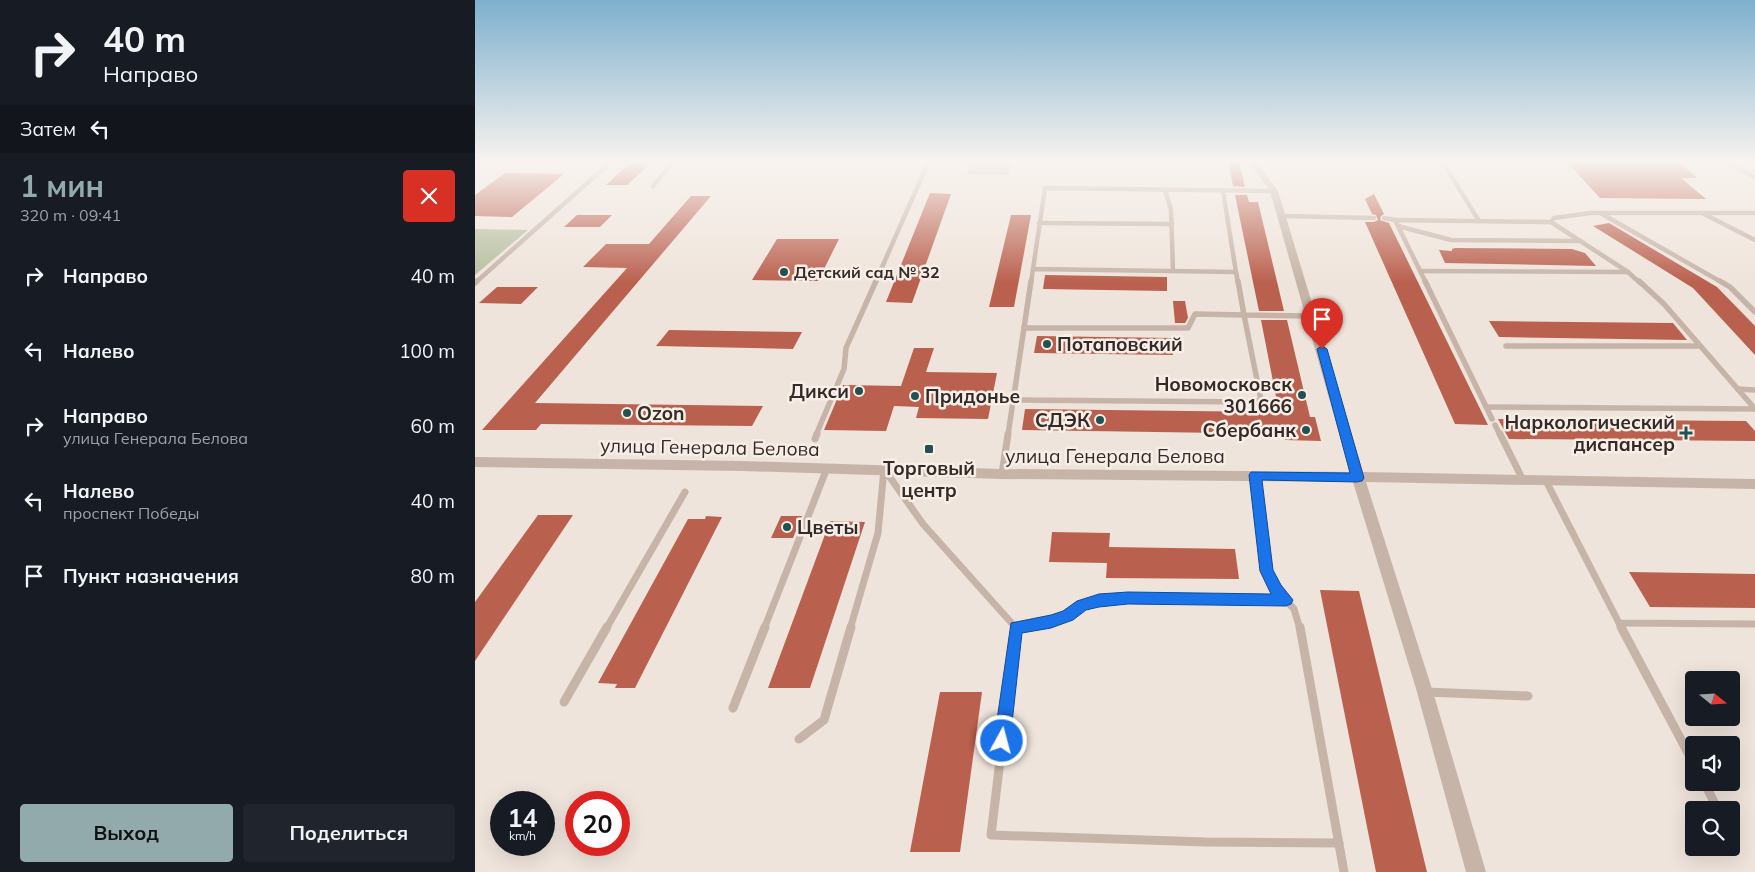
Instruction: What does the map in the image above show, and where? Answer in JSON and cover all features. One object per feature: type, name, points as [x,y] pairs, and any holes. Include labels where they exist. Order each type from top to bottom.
[{"type":"street","points":[[1277,202],[1312,316],[1357,478],[1425,692],[1476,872]]},
{"type":"street","name":"улица Генерала Белова","points":[[475,462],[884,469],[1001,474],[1255,475],[1755,484]]},
{"type":"lane","points":[[475,283],[566,202]]},
{"type":"lane","points":[[815,439],[845,369],[846,348],[911,202]]},
{"type":"lane","points":[[1001,474],[1043,202]]},
{"type":"lane","points":[[1169,202],[1172,224],[1173,270]]},
{"type":"lane","points":[[1013,400],[1258,402],[1261,397],[1236,272],[1225,202]]},
{"type":"lane","points":[[1467,202],[1479,221]]},
{"type":"lane","points":[[1551,222],[1554,218],[1601,213],[1755,213]]},
{"type":"lane","points":[[1601,213],[1730,287],[1755,312]]},
{"type":"lane","points":[[1703,213],[1755,240]]},
{"type":"lane","points":[[1282,216],[1374,218]]},
{"type":"lane","points":[[1384,218],[1395,220],[1551,222],[1628,272],[1664,304],[1755,409]]},
{"type":"lane","points":[[1395,220],[1523,480]]},
{"type":"lane","points":[[1039,223],[1172,224]]},
{"type":"lane","points":[[1398,226],[1451,240],[1582,242]]},
{"type":"lane","points":[[1033,269],[1236,272]]},
{"type":"lane","points":[[1420,271],[1628,272]]},
{"type":"lane","points":[[1024,328],[1188,328],[1195,314],[1312,316]]},
{"type":"lane","points":[[1506,346],[1700,346]]},
{"type":"lane","points":[[1738,390],[1755,390]]},
{"type":"lane","points":[[1486,406],[1755,409]]},
{"type":"lane","points":[[733,708],[827,468]]},
{"type":"lane","points":[[884,469],[923,524],[1016,628],[991,835],[1206,842],[1339,843]]},
{"type":"lane","points":[[799,739],[824,720],[878,533],[884,469]]},
{"type":"lane","points":[[1255,475],[1266,571],[1276,590],[1294,609],[1299,622],[1344,872]]},
{"type":"lane","points":[[1546,481],[1685,747]]},
{"type":"lane","points":[[564,702],[685,492]]},
{"type":"lane","points":[[1016,628],[1051,622],[1068,615],[1082,605],[1099,600],[1128,598],[1286,600]]},
{"type":"lane","points":[[1619,623],[1755,624]]},
{"type":"lane","points":[[1425,692],[1528,696]]},
{"type":"green space","points":[[475,229],[528,230],[475,275]]},
{"type":"building","points":[[475,202],[531,202],[512,217],[475,216]]},
{"type":"building","points":[[686,202],[706,202],[535,403],[763,406],[752,426],[541,424],[536,430],[482,430],[627,268],[583,267],[606,244],[649,244]]},
{"type":"building","points":[[926,202],[948,202],[912,303],[886,302]]},
{"type":"building","points":[[1236,202],[1258,202],[1284,311],[1259,311]]},
{"type":"building","points":[[1366,202],[1378,202],[1384,214],[1380,220],[1389,223],[1488,425],[1455,424],[1365,222],[1378,220],[1376,215],[1372,214]]},
{"type":"building","points":[[577,215],[612,215],[600,227],[564,227]]},
{"type":"building","points":[[1011,215],[1031,215],[1014,307],[989,307]]},
{"type":"building","points":[[1609,223],[1717,287],[1755,326],[1755,355],[1693,288],[1593,226]]},
{"type":"building","points":[[777,239],[839,239],[818,281],[752,280]]},
{"type":"building","points":[[1455,248],[1572,249],[1585,253],[1596,266],[1445,263],[1439,250],[1452,251]]},
{"type":"building","points":[[1045,275],[1167,277],[1167,291],[1043,289]]},
{"type":"building","points":[[497,287],[538,287],[521,304],[479,303]]},
{"type":"building","points":[[1173,301],[1185,301],[1188,318],[1185,323],[1175,323]]},
{"type":"building","points":[[1261,320],[1287,320],[1310,417],[1315,417],[1321,441],[1285,440],[1284,434],[1022,430],[1025,409],[1279,412]]},
{"type":"building","points":[[1489,321],[1673,323],[1687,340],[1499,337]]},
{"type":"building","points":[[669,330],[802,332],[793,349],[656,346]]},
{"type":"building","points":[[1037,336],[1172,338],[1173,355],[1034,353]]},
{"type":"building","name":"Придонье","points":[[914,348],[934,348],[926,372],[997,373],[988,419],[916,418],[919,407],[894,406],[886,431],[824,430],[843,385],[901,386]]},
{"type":"building","points":[[1498,419],[1746,421],[1755,431],[1755,441],[1509,439]]},
{"type":"building","points":[[538,515],[573,515],[475,661],[475,602]]},
{"type":"building","points":[[706,516],[722,517],[635,688],[615,688],[617,684],[598,683],[688,519],[705,519]]},
{"type":"building","name":"Цветы","points":[[781,516],[802,516],[793,538],[771,538]]},
{"type":"building","points":[[830,521],[865,522],[810,688],[768,688]]},
{"type":"building","points":[[1052,532],[1110,533],[1109,547],[1235,549],[1239,579],[1106,578],[1107,563],[1049,562]]},
{"type":"building","points":[[1629,572],[1755,574],[1755,608],[1650,607]]},
{"type":"building","points":[[1320,590],[1359,591],[1427,872],[1376,872]]},
{"type":"building","points":[[940,692],[982,692],[960,852],[910,852]]},
{"type":"place","name":"Детский сад № 32","points":[[784,272]]},
{"type":"place","name":"Потаповский","points":[[1047,344]]},
{"type":"place","name":"Дикси","points":[[859,391]]},
{"type":"place","name":"Новомосковск 301666","points":[[1302,395]]},
{"type":"place","name":"Придонье","points":[[915,396]]},
{"type":"place","name":"Ozon","points":[[627,413]]},
{"type":"place","name":"СДЭК","points":[[1100,420]]},
{"type":"place","name":"Сбербанк","points":[[1306,430]]},
{"type":"place","name":"Наркологический диспансер","points":[[1686,433]]},
{"type":"place","name":"Торговый центр","points":[[929,449]]},
{"type":"place","name":"Цветы","points":[[787,527]]},
{"type":"route","points":[[1002,741],[1016,628],[1051,622],[1068,615],[1082,605],[1099,600],[1128,598],[1286,600],[1276,590],[1266,571],[1255,475],[1357,478],[1322,349]]}]
